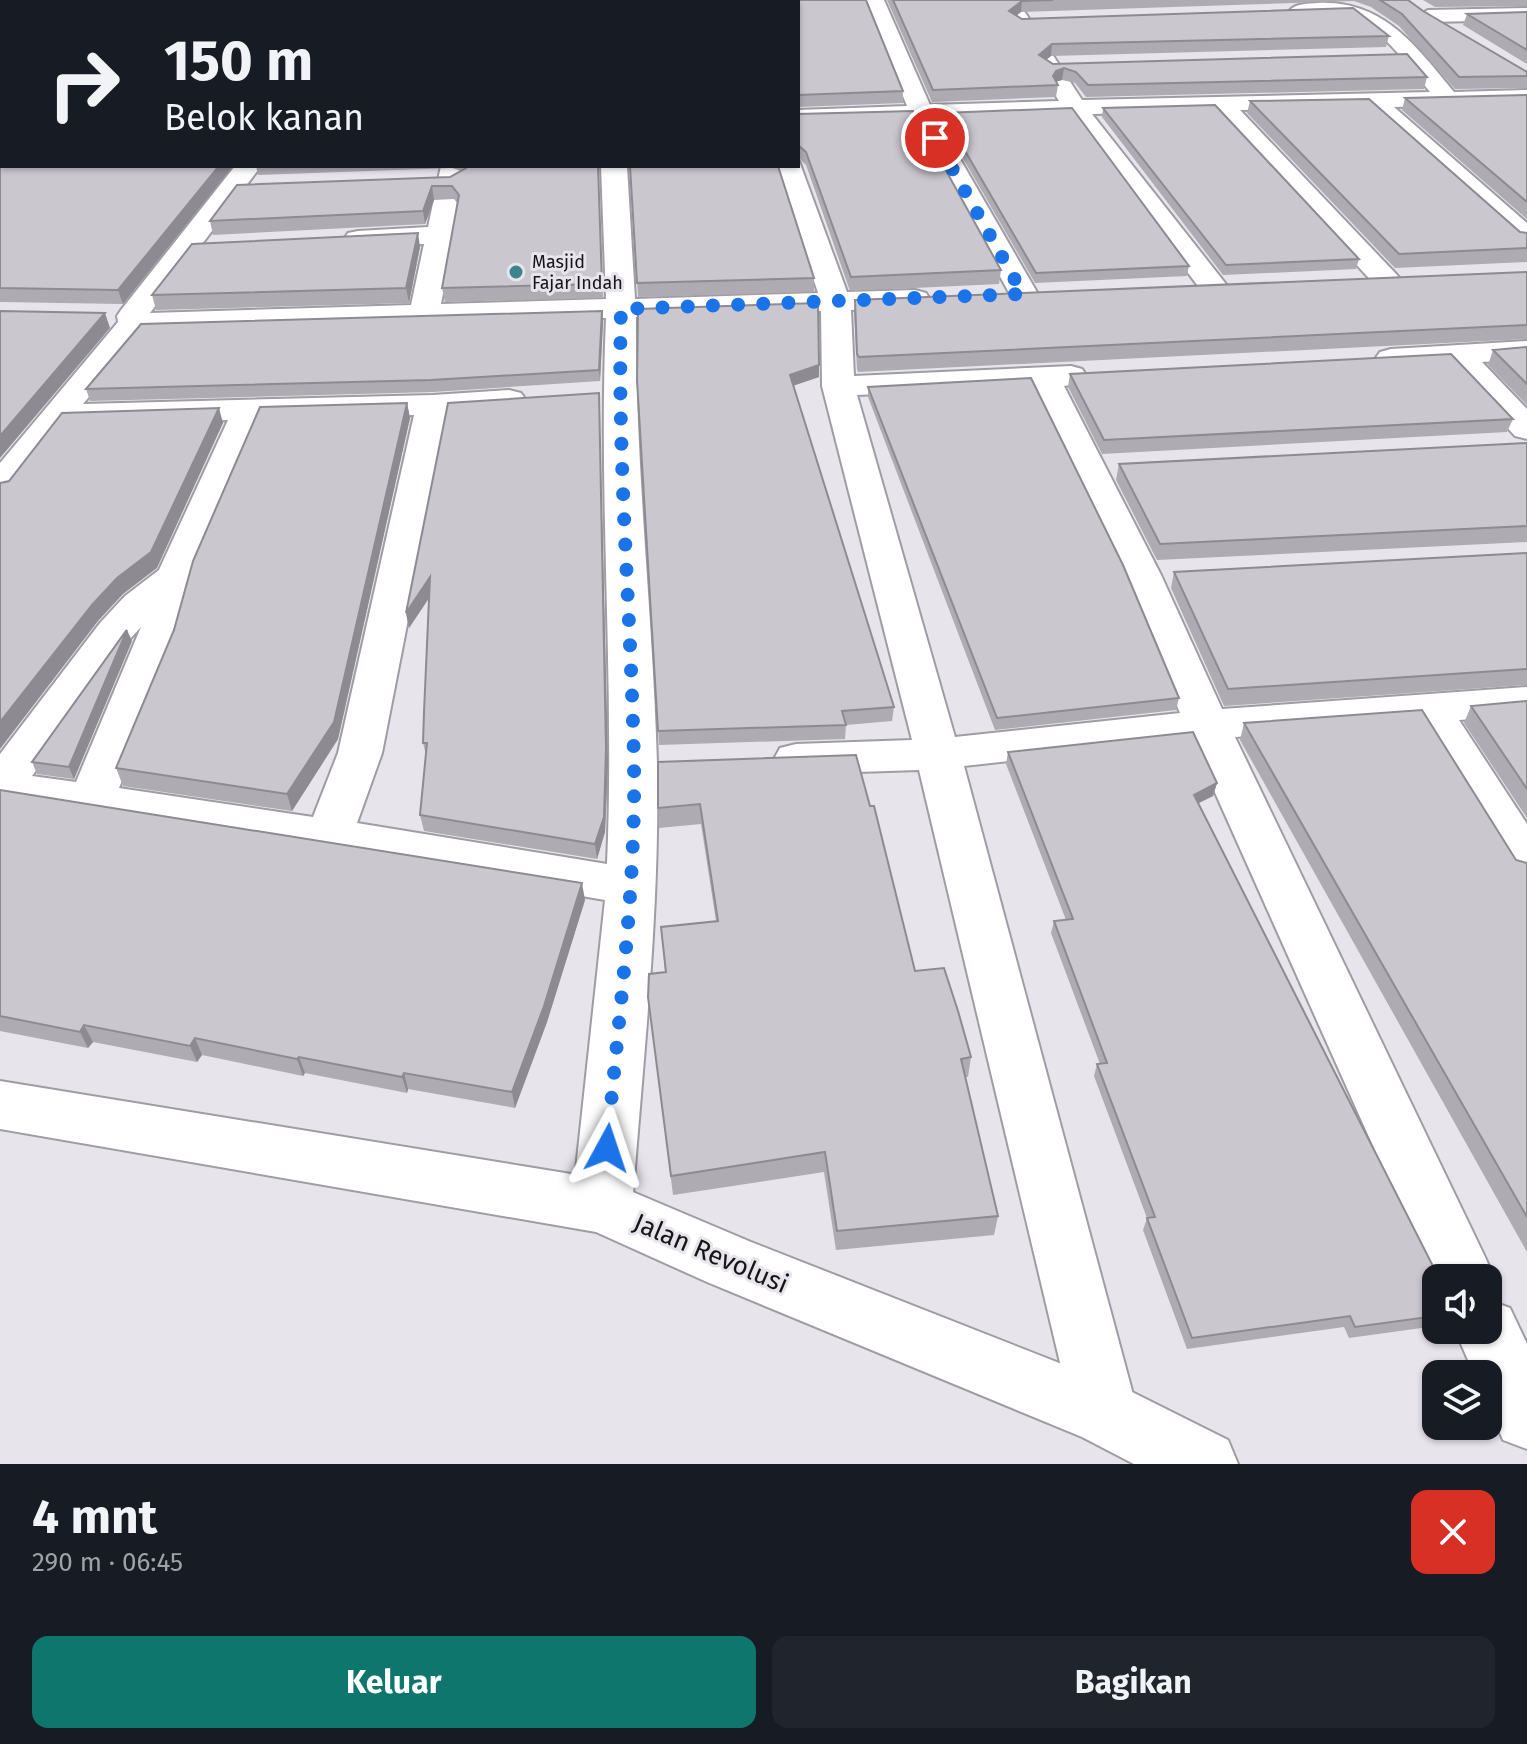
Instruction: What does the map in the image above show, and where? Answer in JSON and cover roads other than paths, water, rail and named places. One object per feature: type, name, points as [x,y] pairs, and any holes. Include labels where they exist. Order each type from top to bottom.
[{"type":"street","points":[[874,0],[921,112],[1023,294]]},
{"type":"street","points":[[1007,0],[1029,21],[1075,107],[1214,288]]},
{"type":"street","points":[[1276,12],[1357,11],[1412,56],[1448,99]]},
{"type":"street","points":[[1464,38],[1422,12],[1527,14]]},
{"type":"street","points":[[1381,57],[1412,56]]},
{"type":"street","points":[[1051,66],[1082,65]]},
{"type":"street","points":[[800,117],[1527,97]]},
{"type":"street","points":[[1373,101],[1527,237]]},
{"type":"street","points":[[1221,104],[1387,281]]},
{"type":"street","points":[[602,1206],[631,886],[634,764],[604,394],[621,309],[614,168]]},
{"type":"street","points":[[791,168],[836,303],[838,386],[938,754],[1105,1413]]},
{"type":"street","points":[[420,180],[453,172],[424,314]]},
{"type":"street","points":[[0,487],[56,415],[123,318],[247,180]]},
{"type":"street","points":[[329,240],[439,235]]},
{"type":"street","points":[[188,247],[219,245]]},
{"type":"street","points":[[1355,282],[1418,280]]},
{"type":"street","points":[[1182,289],[1245,286]]},
{"type":"street","points":[[992,296],[1055,293]]},
{"type":"street","points":[[123,318],[424,314],[945,298]]},
{"type":"street","points":[[1361,360],[1527,350]]},
{"type":"street","points":[[1457,355],[1527,429]]},
{"type":"street","points":[[838,386],[1106,374]]},
{"type":"street","points":[[1043,377],[1105,467],[1158,575],[1207,725],[1457,1264]]},
{"type":"street","points":[[56,415],[433,405],[542,398]]},
{"type":"street","points":[[329,836],[360,753],[433,405]]},
{"type":"street","points":[[90,802],[156,646],[176,576],[249,411]]},
{"type":"street","points":[[176,576],[139,605],[114,632],[0,787],[329,836],[631,886]]},
{"type":"street","points":[[755,760],[938,754],[1207,725],[1527,701]]},
{"type":"street","points":[[1428,707],[1527,862]]},
{"type":"street","points":[[634,764],[679,763]]},
{"type":"street","name":"Jalan Revolusi","points":[[0,1105],[602,1206],[729,1262],[1105,1413],[1204,1464]]},
{"type":"street","points":[[1494,1344],[1527,1416]]},
{"type":"place","name":"Masjid Fajar Indah","points":[[516,272]]}]
